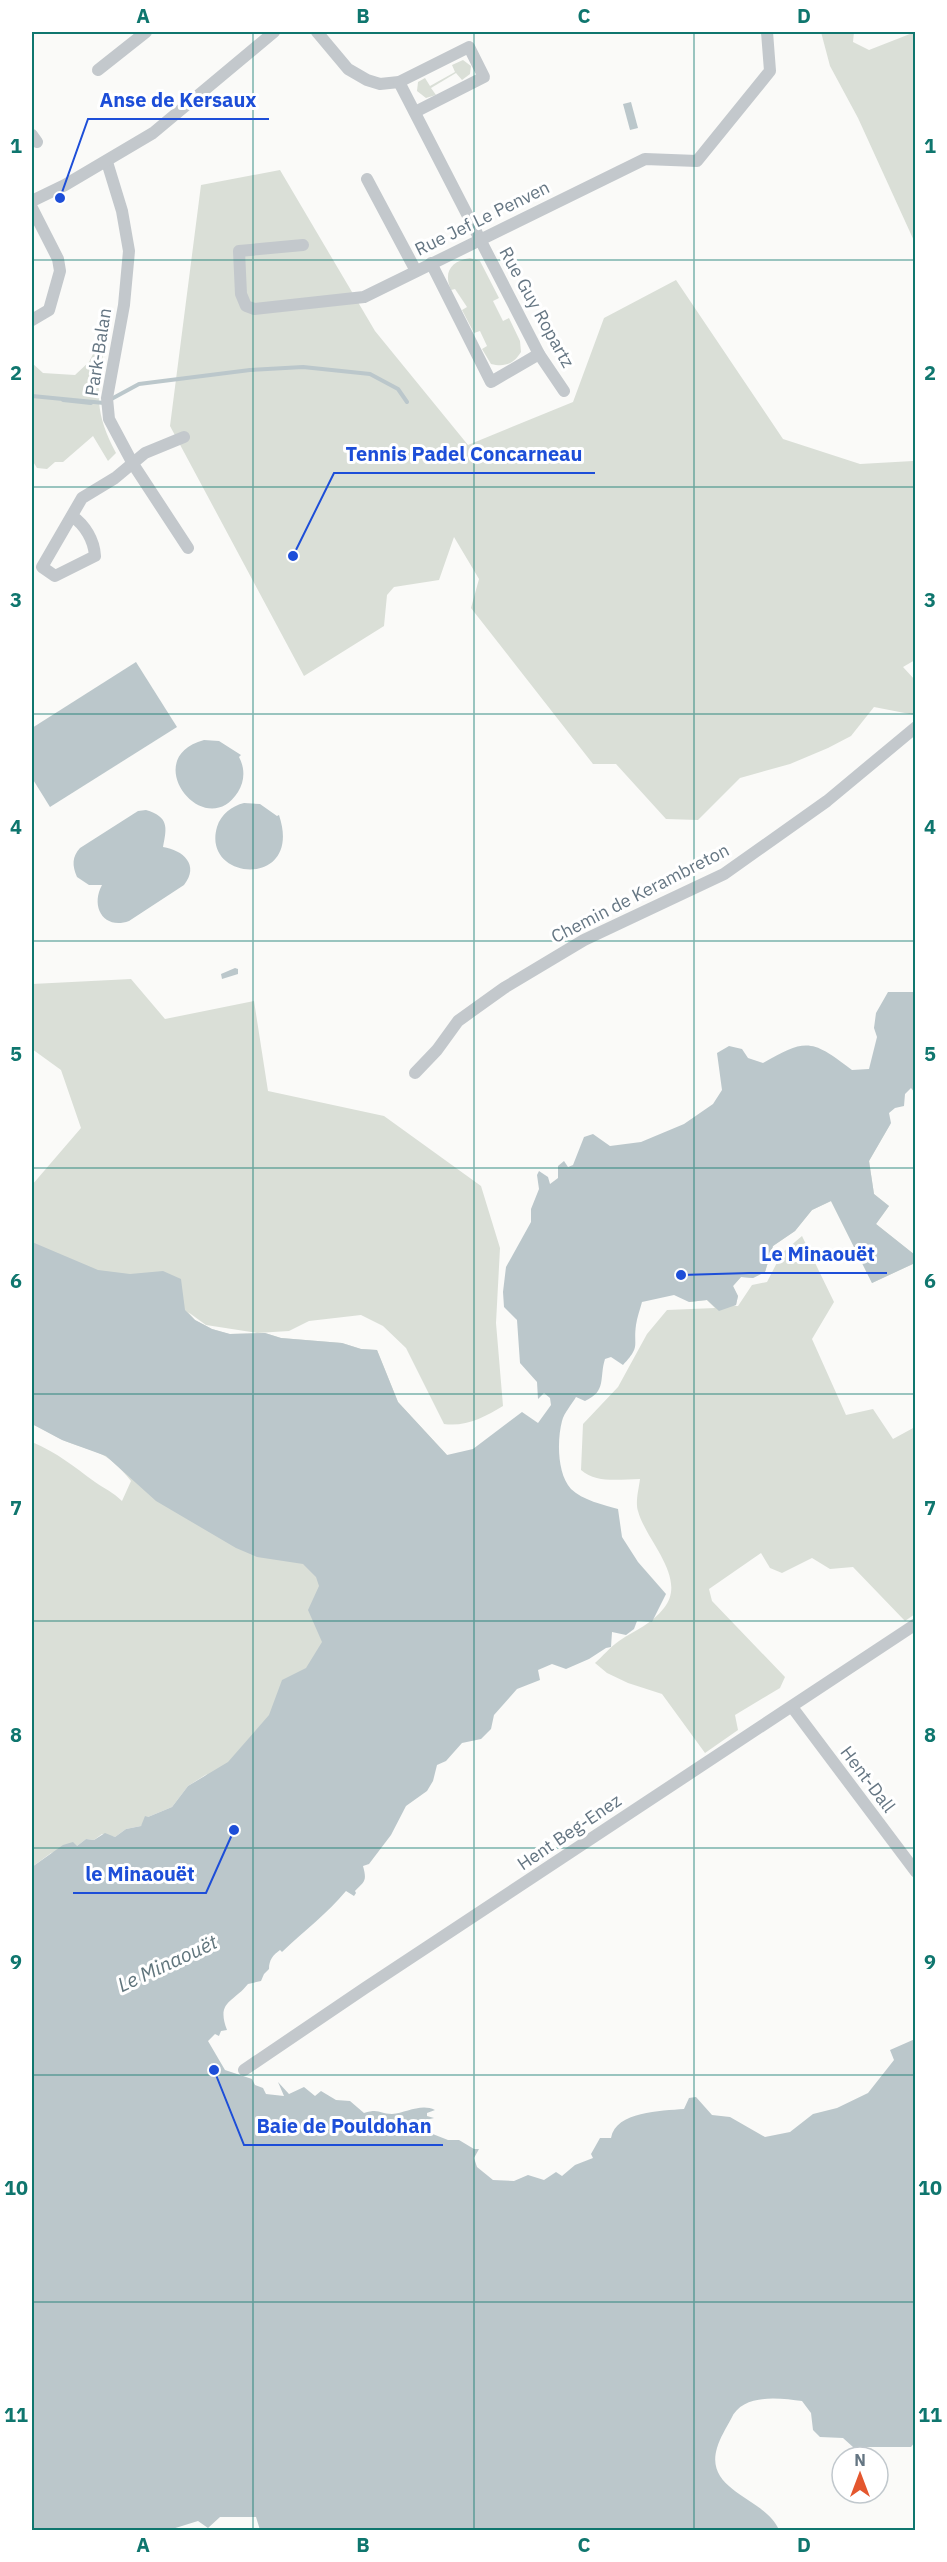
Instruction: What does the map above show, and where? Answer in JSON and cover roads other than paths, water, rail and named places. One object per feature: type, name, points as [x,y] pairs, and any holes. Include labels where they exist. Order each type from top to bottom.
[{"type":"street","points":[[98,70],[146,32]]},
{"type":"street","points":[[32,201],[107,162],[153,134],[274,32]]},
{"type":"street","points":[[317,32],[348,69],[380,84],[399,82],[469,47],[484,77],[415,112]]},
{"type":"street","name":"Rue Jef Le Penven","points":[[303,245],[239,251],[241,294],[246,306],[254,309],[364,297],[478,239],[645,159],[697,161],[771,71],[767,32]]},
{"type":"street","name":"Rue Guy Ropartz","points":[[399,82],[539,354],[564,391]]},
{"type":"street","name":"Park-Balan","points":[[107,162],[122,211],[129,264],[122,318],[112,361],[109,419],[133,464],[188,548]]},
{"type":"street","points":[[367,179],[416,271]]},
{"type":"street","points":[[32,208],[58,259],[60,271],[49,310],[32,320]]},
{"type":"street","points":[[432,263],[491,381],[539,354]]},
{"type":"street","points":[[72,516],[82,523],[94,548],[95,556],[55,576],[42,567],[82,498],[133,464],[145,453],[184,437]]},
{"type":"street","name":"Chemin de Kerambreton","points":[[416,1073],[437,1050],[458,1021],[504,988],[584,940],[724,874],[827,801],[915,727]]},
{"type":"street","name":"Hent Beg-Enez","points":[[244,2070],[364,1988],[915,1624]]},
{"type":"street","name":"Hent-Dall","points":[[792,1707],[915,1872]]},
{"type":"water","points":[[631,102],[638,128],[630,130],[623,104]]},
{"type":"water","points":[[136,662],[177,727],[50,807],[32,778],[32,728]]},
{"type":"water","points":[[204,740],[219,741],[241,755],[239,757],[243,770],[243,779],[238,792],[224,805],[209,808],[195,803],[184,792],[177,778],[176,763],[185,750]]},
{"type":"water","points":[[244,803],[260,804],[277,816],[279,815],[283,839],[278,856],[266,866],[251,869],[236,867],[223,859],[216,845],[217,827],[221,818],[231,808]]},
{"type":"water","points":[[146,810],[163,820],[165,834],[163,847],[183,855],[190,865],[189,878],[184,885],[129,921],[113,922],[102,915],[99,908],[99,893],[102,885],[89,885],[77,877],[74,858],[80,848],[138,811]]},
{"type":"water","points":[[235,968],[238,969],[238,974],[222,979],[221,974]]},
{"type":"water","points":[[888,992],[915,992],[915,1093],[911,1088],[905,1094],[904,1106],[895,1108],[889,1113],[891,1123],[869,1161],[874,1194],[889,1206],[876,1224],[915,1255],[915,1263],[872,1283],[831,1201],[812,1210],[795,1231],[773,1246],[765,1272],[753,1278],[741,1277],[733,1286],[738,1296],[736,1305],[719,1311],[707,1300],[689,1302],[674,1295],[642,1302],[636,1322],[635,1346],[632,1354],[623,1365],[611,1357],[605,1359],[597,1393],[585,1401],[576,1397],[562,1421],[559,1457],[566,1483],[571,1489],[587,1499],[618,1509],[622,1537],[638,1562],[666,1594],[652,1622],[637,1621],[634,1629],[626,1635],[612,1632],[611,1647],[566,1669],[552,1664],[538,1670],[540,1680],[517,1689],[494,1715],[491,1729],[481,1739],[462,1743],[446,1761],[437,1765],[433,1781],[427,1791],[406,1806],[391,1835],[369,1864],[363,1866],[364,1880],[355,1891],[354,1896],[346,1891],[282,1952],[280,1950],[275,1954],[261,1981],[248,1984],[228,2003],[224,2013],[227,2030],[221,2031],[219,2036],[215,2034],[208,2041],[225,2070],[252,2079],[255,2085],[263,2088],[266,2094],[284,2096],[278,2082],[289,2094],[304,2087],[315,2096],[321,2091],[336,2100],[350,2101],[364,2113],[376,2111],[392,2114],[424,2108],[435,2110],[427,2113],[427,2116],[434,2118],[426,2120],[425,2131],[448,2140],[459,2140],[474,2149],[479,2149],[474,2158],[477,2167],[493,2180],[514,2181],[528,2175],[544,2180],[556,2172],[562,2176],[575,2165],[593,2158],[591,2154],[600,2138],[611,2138],[621,2122],[641,2114],[684,2109],[689,2098],[696,2097],[712,2115],[730,2117],[765,2137],[790,2132],[813,2114],[837,2108],[868,2093],[894,2060],[890,2050],[915,2039],[915,2442],[911,2447],[851,2445],[843,2438],[820,2437],[813,2430],[811,2413],[802,2401],[762,2399],[744,2405],[736,2411],[721,2437],[715,2463],[719,2475],[727,2485],[762,2509],[779,2530],[260,2530],[256,2517],[220,2517],[208,2528],[198,2521],[169,2530],[32,2530],[32,1867],[63,1845],[73,1842],[77,1846],[86,1839],[94,1840],[105,1833],[115,1837],[126,1829],[141,1826],[145,1816],[148,1817],[172,1807],[188,1786],[228,1762],[269,1715],[282,1680],[306,1668],[322,1642],[308,1610],[319,1586],[316,1577],[303,1564],[257,1557],[236,1548],[156,1501],[106,1456],[62,1440],[32,1424],[32,1242],[98,1270],[130,1274],[163,1271],[181,1279],[185,1310],[195,1320],[212,1329],[230,1334],[265,1333],[281,1338],[342,1343],[361,1349],[377,1350],[398,1402],[447,1455],[473,1449],[522,1412],[538,1423],[551,1405],[550,1398],[544,1393],[538,1399],[537,1382],[520,1363],[517,1320],[504,1307],[503,1292],[506,1267],[531,1222],[531,1209],[539,1189],[537,1175],[539,1171],[548,1177],[550,1184],[558,1178],[558,1166],[564,1161],[568,1167],[573,1165],[584,1137],[593,1134],[610,1146],[641,1142],[684,1124],[713,1104],[722,1090],[717,1053],[729,1046],[742,1049],[748,1058],[763,1063],[789,1049],[809,1045],[827,1052],[852,1070],[869,1069],[877,1037],[874,1028],[876,1013]]},
{"type":"waterway","points":[[32,396],[104,403],[139,384],[250,370],[303,367],[370,374],[398,389],[407,402]]},
{"type":"waterway","points":[[63,400],[91,403]]},
{"type":"place","name":"Anse de Kersaux","points":[[60,198]]},
{"type":"place","name":"Tennis Padel Concarneau","points":[[293,556]]},
{"type":"place","name":"Le Minaouët","points":[[681,1275]]},
{"type":"place","name":"le Minaouët","points":[[234,1830]]},
{"type":"place","name":"Baie de Pouldohan","points":[[214,2070]]}]
